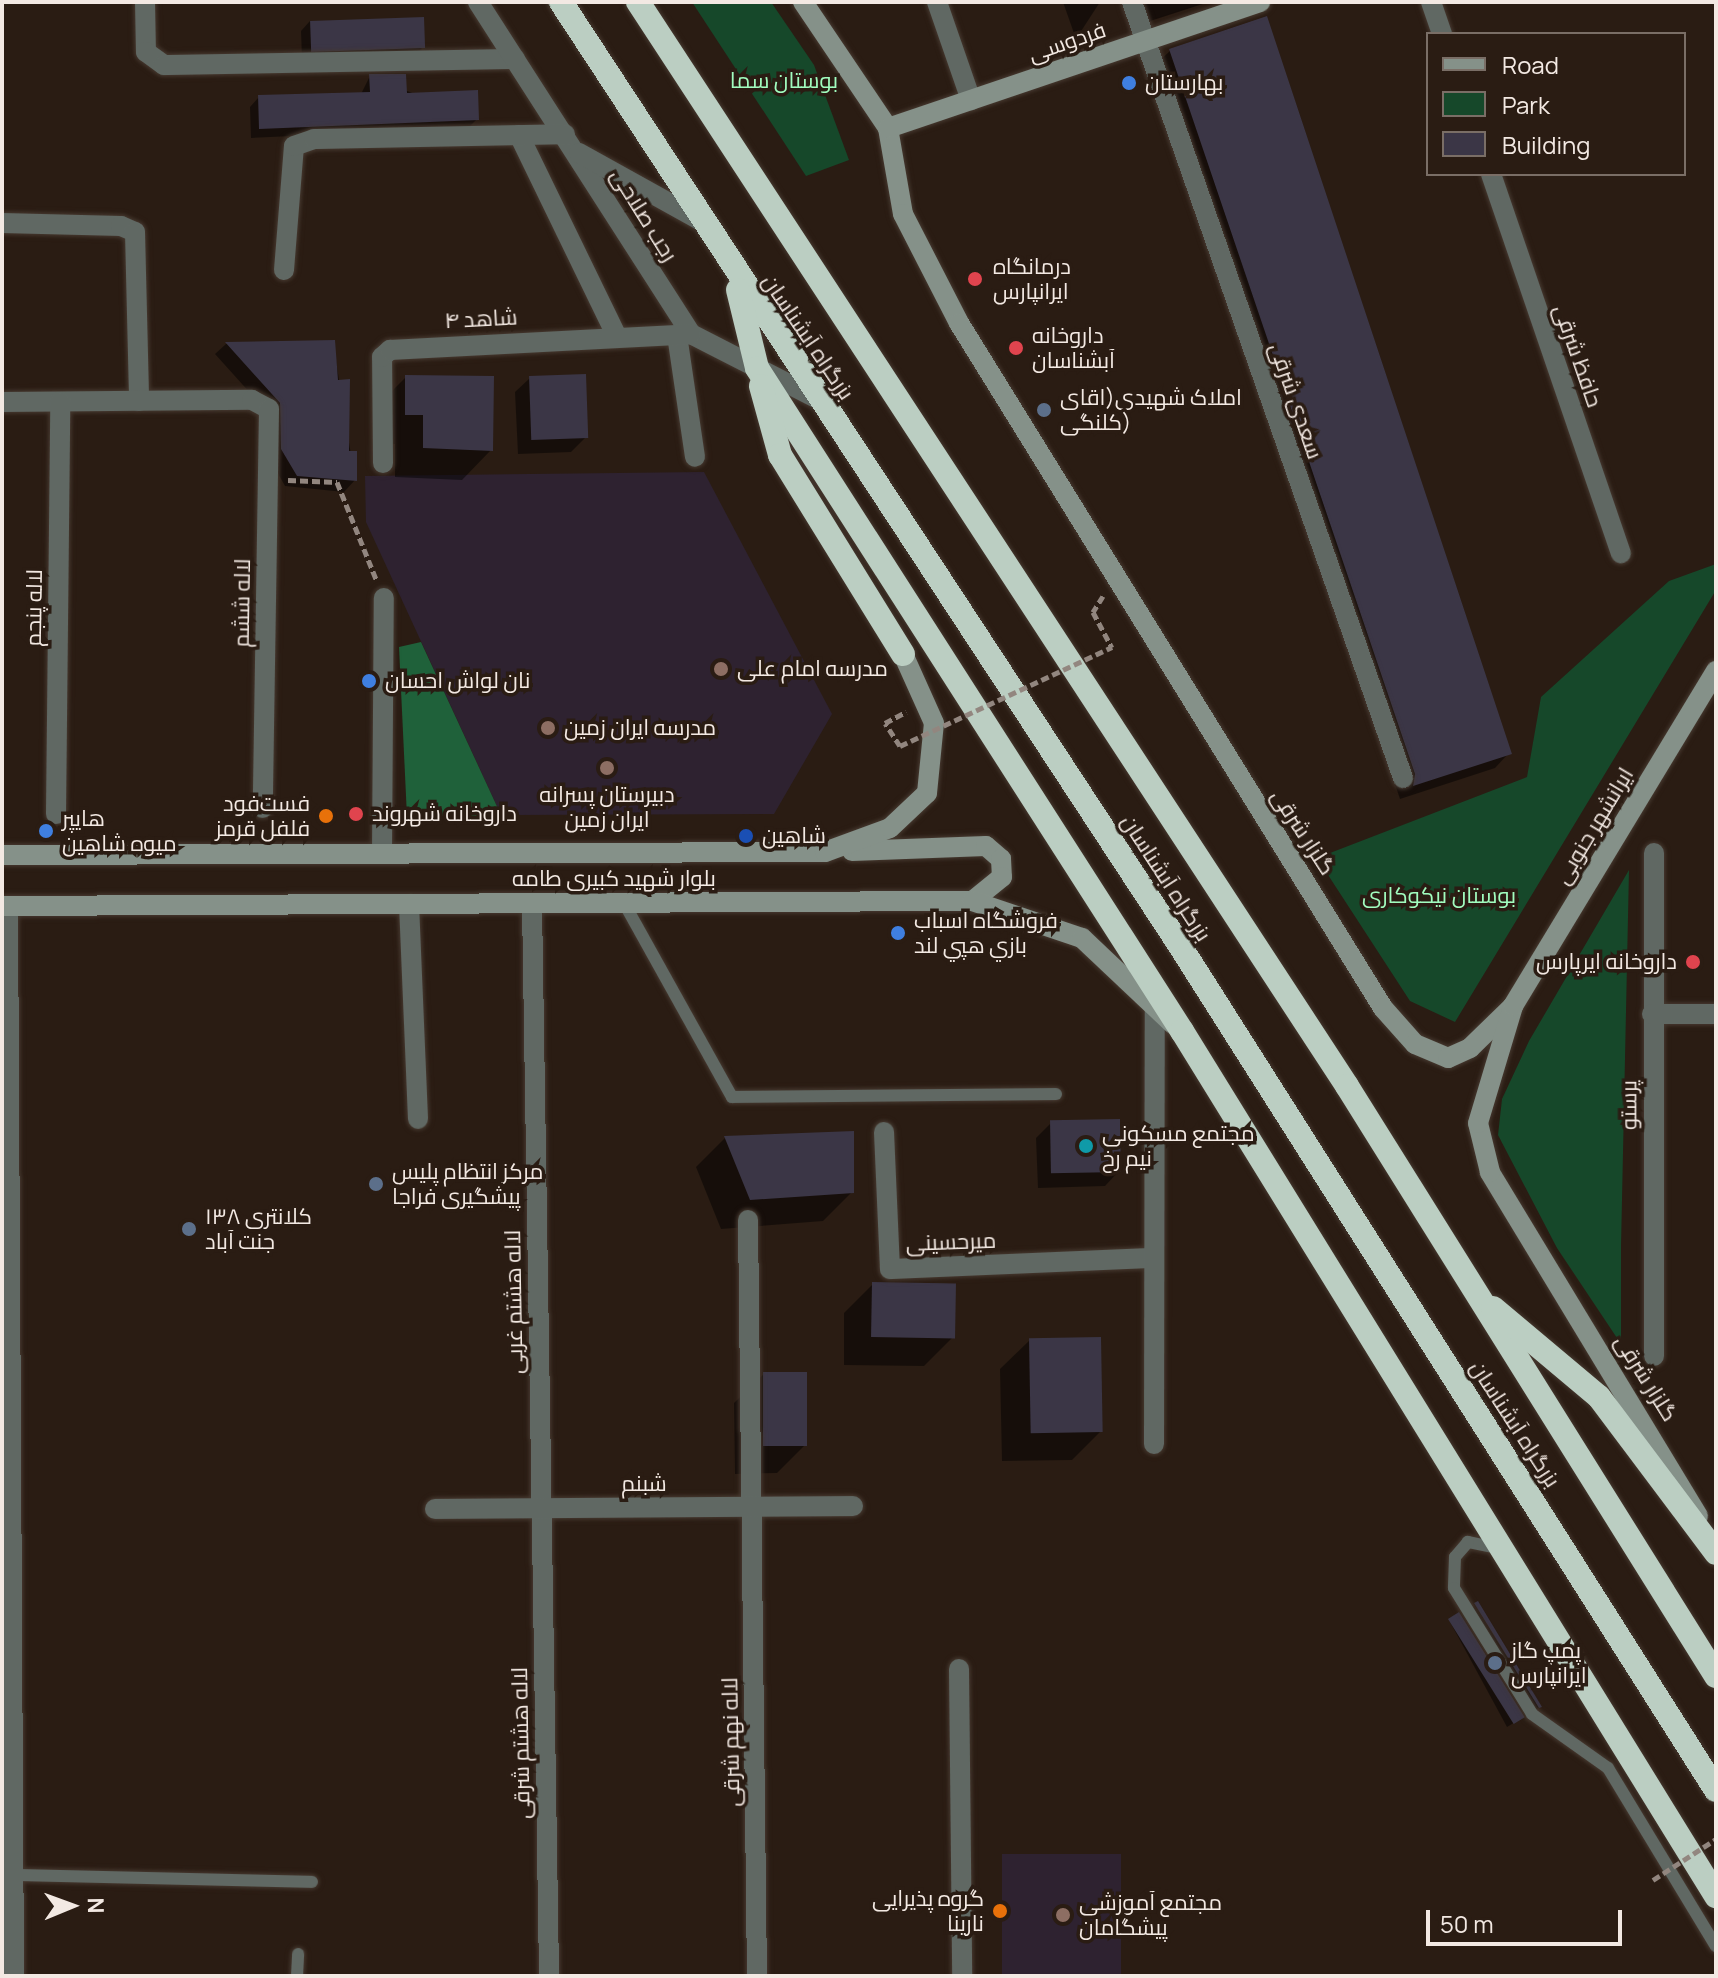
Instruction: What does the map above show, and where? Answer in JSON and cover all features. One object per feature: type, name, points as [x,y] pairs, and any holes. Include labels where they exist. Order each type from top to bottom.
[{"type":"highway","name":"بزرگراه آبشناسان","points":[[561,2],[733,272],[1175,938],[1716,1790]]},
{"type":"highway","name":"بزرگراه آبشناسان","points":[[638,2],[1474,1291],[1716,1676]]},
{"type":"highway","points":[[733,272],[780,455],[903,654]]},
{"type":"highway","points":[[757,368],[1182,1031],[1716,1896]]},
{"type":"highway","points":[[1474,1291],[1599,1397],[1716,1552]]},
{"type":"street","points":[[145,2],[152,63],[515,59]]},
{"type":"street","name":"رجب صلاحی","points":[[478,2],[570,142],[684,334]]},
{"type":"street","name":"گلزار شرقی","points":[[803,2],[888,128],[903,214],[959,323],[1383,1008],[1415,1044],[1448,1058],[1470,1048],[1513,1006]]},
{"type":"street","points":[[937,2],[971,100]]},
{"type":"street","name":"سعدی شرقی","points":[[1132,2],[1403,778]]},
{"type":"street","name":"فردوسی","points":[[888,128],[1260,2]]},
{"type":"street","points":[[1431,2],[1441,32]]},
{"type":"street","points":[[284,270],[294,146],[314,139],[519,135],[570,142],[700,220]]},
{"type":"street","points":[[519,135],[617,337]]},
{"type":"street","name":"حافظ شرقی","points":[[1492,176],[1621,553]]},
{"type":"street","points":[[2,223],[121,226],[135,232],[139,401],[2,402]]},
{"type":"street","points":[[684,334],[818,399]]},
{"type":"street","points":[[684,334],[695,457]]},
{"type":"street","name":"شاهد ۴","points":[[383,463],[382,357],[390,350],[684,334]]},
{"type":"street","name":"لاله ششم","points":[[139,401],[263,401],[269,409],[263,808]]},
{"type":"street","name":"لاله پنجم","points":[[56,814],[60,402]]},
{"type":"street","points":[[382,854],[384,598]]},
{"type":"street","name":"بلوار شهید کبیری طامه","points":[[2,855],[825,852],[890,828],[912,812],[935,774],[934,723],[903,654]]},
{"type":"street","name":"ایرانشهر جنوبی","points":[[1513,1006],[1716,671]]},
{"type":"street","points":[[825,852],[986,846],[1001,859],[1002,877],[972,901]]},
{"type":"street","name":"پرستو","points":[[1654,853],[1654,1356]]},
{"type":"street","name":"بلوار شهید کبیری طامه","points":[[5,906],[972,901],[1082,938],[1182,1031]]},
{"type":"street","name":"لاله هشتم غربی","points":[[532,903],[541,1509]]},
{"type":"street","points":[[409,904],[418,1119]]},
{"type":"street","points":[[5,906],[7,1725],[13,1875],[8,1931],[14,1976]]},
{"type":"street","name":"گلزار شرقی","points":[[1513,1006],[1480,1101],[1480,1145],[1490,1172],[1671,1465],[1716,1552]]},
{"type":"street","points":[[1154,1444],[1152,1258],[1155,1009]]},
{"type":"street","points":[[1652,1014],[1716,1014]]},
{"type":"street","name":"میرحسینی","points":[[884,1132],[890,1269],[1152,1258]]},
{"type":"street","name":"لاله نهم شرقی","points":[[748,1220],[757,1976]]},
{"type":"street","name":"شبنم","points":[[435,1509],[853,1506]]},
{"type":"street","name":"لاله هشتم شرقی","points":[[541,1509],[549,1976]]},
{"type":"street","points":[[959,1669],[962,1976]]},
{"type":"lane","points":[[624,903],[732,1097],[1056,1094]]},
{"type":"lane","points":[[1503,1553],[1468,1542],[1455,1557],[1454,1588],[1532,1714],[1608,1768],[1716,1946]]},
{"type":"lane","points":[[13,1875],[312,1882]]},
{"type":"lane","points":[[297,1976],[298,1954]]},
{"type":"path","points":[[268,480],[337,482],[384,598]]},
{"type":"path","points":[[885,723],[900,746],[1112,647],[1093,612]]},
{"type":"path","points":[[1653,1880],[1716,1839]]},
{"type":"shaded area","points":[[704,472],[832,714],[774,814],[501,815],[366,522],[365,476]]},
{"type":"shaded area","name":"مجتمع آموزشی پیشگامان","points":[[1002,1854],[1121,1854],[1121,1976],[1002,1976]]},
{"type":"green space","name":"بوستان سما","points":[[692,2],[771,2],[814,65],[849,160],[806,176]]},
{"type":"green space","name":"بوستان نیکوکاری","points":[[1716,564],[1716,590],[1455,1022],[1410,1001],[1317,858],[1527,777],[1541,697],[1669,581]]},
{"type":"green space","points":[[421,642],[501,815],[407,817],[399,647]]},
{"type":"green space","points":[[1629,870],[1621,1344],[1557,1248],[1498,1135],[1502,1099],[1529,1041]]},
{"type":"building","points":[[1267,16],[1512,754],[1413,786],[1415,774],[1169,49]]},
{"type":"building","points":[[424,17],[425,48],[311,52],[310,21]]},
{"type":"building","points":[[369,74],[406,74],[407,93],[478,90],[479,120],[259,129],[258,95],[370,92]]},
{"type":"building","points":[[335,340],[338,380],[350,379],[349,451],[357,451],[357,481],[297,476],[281,449],[280,403],[225,342]]},
{"type":"building","points":[[586,374],[588,438],[531,440],[529,376]]},
{"type":"building","points":[[405,375],[494,376],[493,451],[423,448],[423,415],[405,415]]},
{"type":"building","name":"مجتمع مسکونی نیم رخ","points":[[1120,1119],[1121,1172],[1051,1173],[1050,1120]]},
{"type":"building","points":[[854,1131],[854,1193],[750,1200],[724,1136]]},
{"type":"building","points":[[872,1282],[956,1283],[955,1338],[871,1337]]},
{"type":"building","points":[[1101,1337],[1103,1432],[1031,1433],[1029,1338]]},
{"type":"building","points":[[763,1372],[807,1372],[807,1446],[763,1446]]},
{"type":"building","points":[[1478,1601],[1542,1707],[1539,1708],[1474,1603]]},
{"type":"building","points":[[1459,1612],[1525,1717],[1514,1724],[1448,1619]]},
{"type":"place","name":"بهارستان","points":[[1129,83]]},
{"type":"place","name":"درمانگاه ایرانپارس","points":[[975,279]]},
{"type":"place","name":"داروخانه آبشناسان","points":[[1016,348]]},
{"type":"place","name":"املاک شهیدی(اقای کلنگی)","points":[[1044,410]]},
{"type":"place","name":"مدرسه امام علی","points":[[721,669]]},
{"type":"place","name":"نان لواش احسان","points":[[369,681]]},
{"type":"place","name":"مدرسه ایران زمین","points":[[548,728]]},
{"type":"place","name":"دبیرستان پسرانه ایران زمین","points":[[607,768]]},
{"type":"place","name":"داروخانه شهروند","points":[[356,814]]},
{"type":"place","name":"فست‌فود فلفل قرمز","points":[[326,816]]},
{"type":"place","name":"هایپر میوه شاهین","points":[[46,831]]},
{"type":"place","name":"شاهین","points":[[746,836]]},
{"type":"place","name":"فروشگاه اسباب بازي هپي لند","points":[[898,933]]},
{"type":"place","name":"داروخانه ایرپارس","points":[[1693,962]]},
{"type":"place","name":"مجتمع مسکونی نیم رخ","points":[[1086,1146]]},
{"type":"place","name":"مرکز انتظام پلیس پیشگیری فراجا","points":[[376,1184]]},
{"type":"place","name":"کلانتری ۱۳۸ جنت آباد","points":[[189,1229]]},
{"type":"place","name":"پمپ گاز ایرانپارس","points":[[1495,1663]]},
{"type":"place","name":"گروه پذیرایی نارینا","points":[[1000,1911]]},
{"type":"place","name":"مجتمع آموزشی پیشگامان","points":[[1063,1915]]}]
